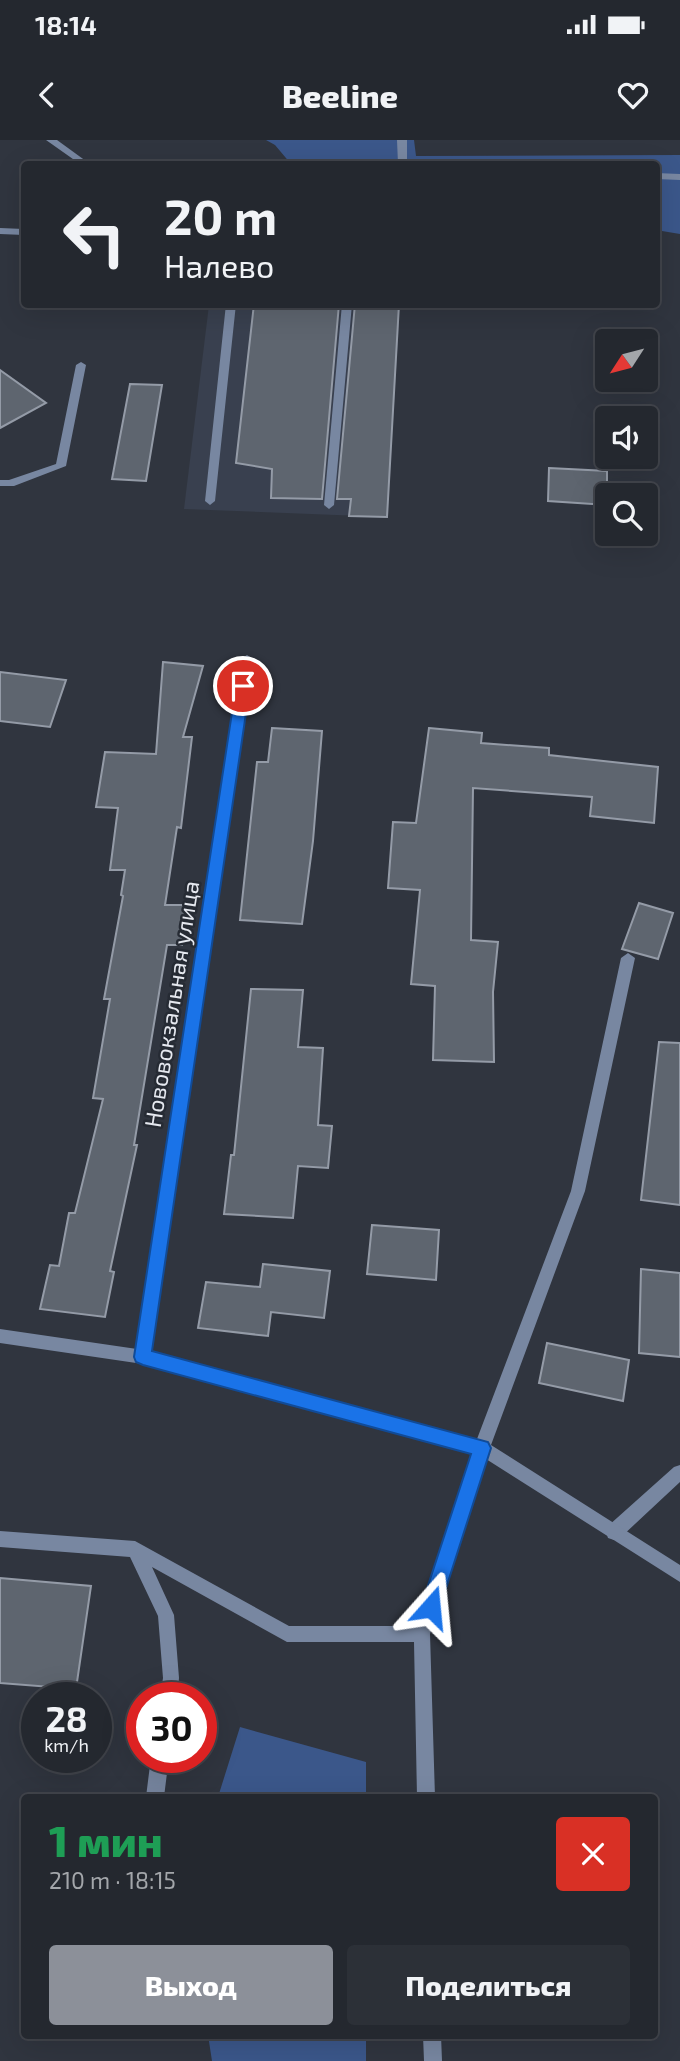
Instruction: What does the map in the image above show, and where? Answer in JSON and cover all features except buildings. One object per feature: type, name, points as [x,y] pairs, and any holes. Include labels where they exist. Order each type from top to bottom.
[{"type":"street","points":[[51,140],[81,161]]},
{"type":"street","points":[[402,140],[402,161]]},
{"type":"street","points":[[660,176],[680,177]]},
{"type":"street","points":[[0,232],[21,232]]},
{"type":"street","points":[[210,501],[231,308]]},
{"type":"street","points":[[329,505],[347,308]]},
{"type":"street","points":[[0,483],[10,484],[61,466],[81,365]]},
{"type":"street","name":"Нововокзальная улица","points":[[143,1357],[247,659]]},
{"type":"street","points":[[426,1794],[422,1634],[482,1448],[578,1191],[628,958]]},
{"type":"street","points":[[0,1336],[143,1357],[482,1448],[680,1574]]},
{"type":"street","points":[[614,1532],[680,1472]]},
{"type":"street","points":[[0,1539],[135,1549],[287,1634],[422,1634]]},
{"type":"street","points":[[135,1549],[166,1615],[170,1682]]},
{"type":"street","points":[[155,1794],[158,1773]]},
{"type":"street","points":[[432,2039],[433,2061]]},
{"type":"shaded area","points":[[266,140],[414,140],[416,156],[680,155],[680,234],[660,231],[660,161],[288,161],[275,145]]},
{"type":"shaded area","points":[[209,308],[400,308],[387,517],[184,509]]},
{"type":"shaded area","points":[[240,1727],[366,1762],[366,1794],[219,1794]]},
{"type":"shaded area","points":[[209,2039],[366,2039],[366,2061],[212,2061]]},
{"type":"route","points":[[243,686],[143,1357],[482,1448],[431,1607]]}]
